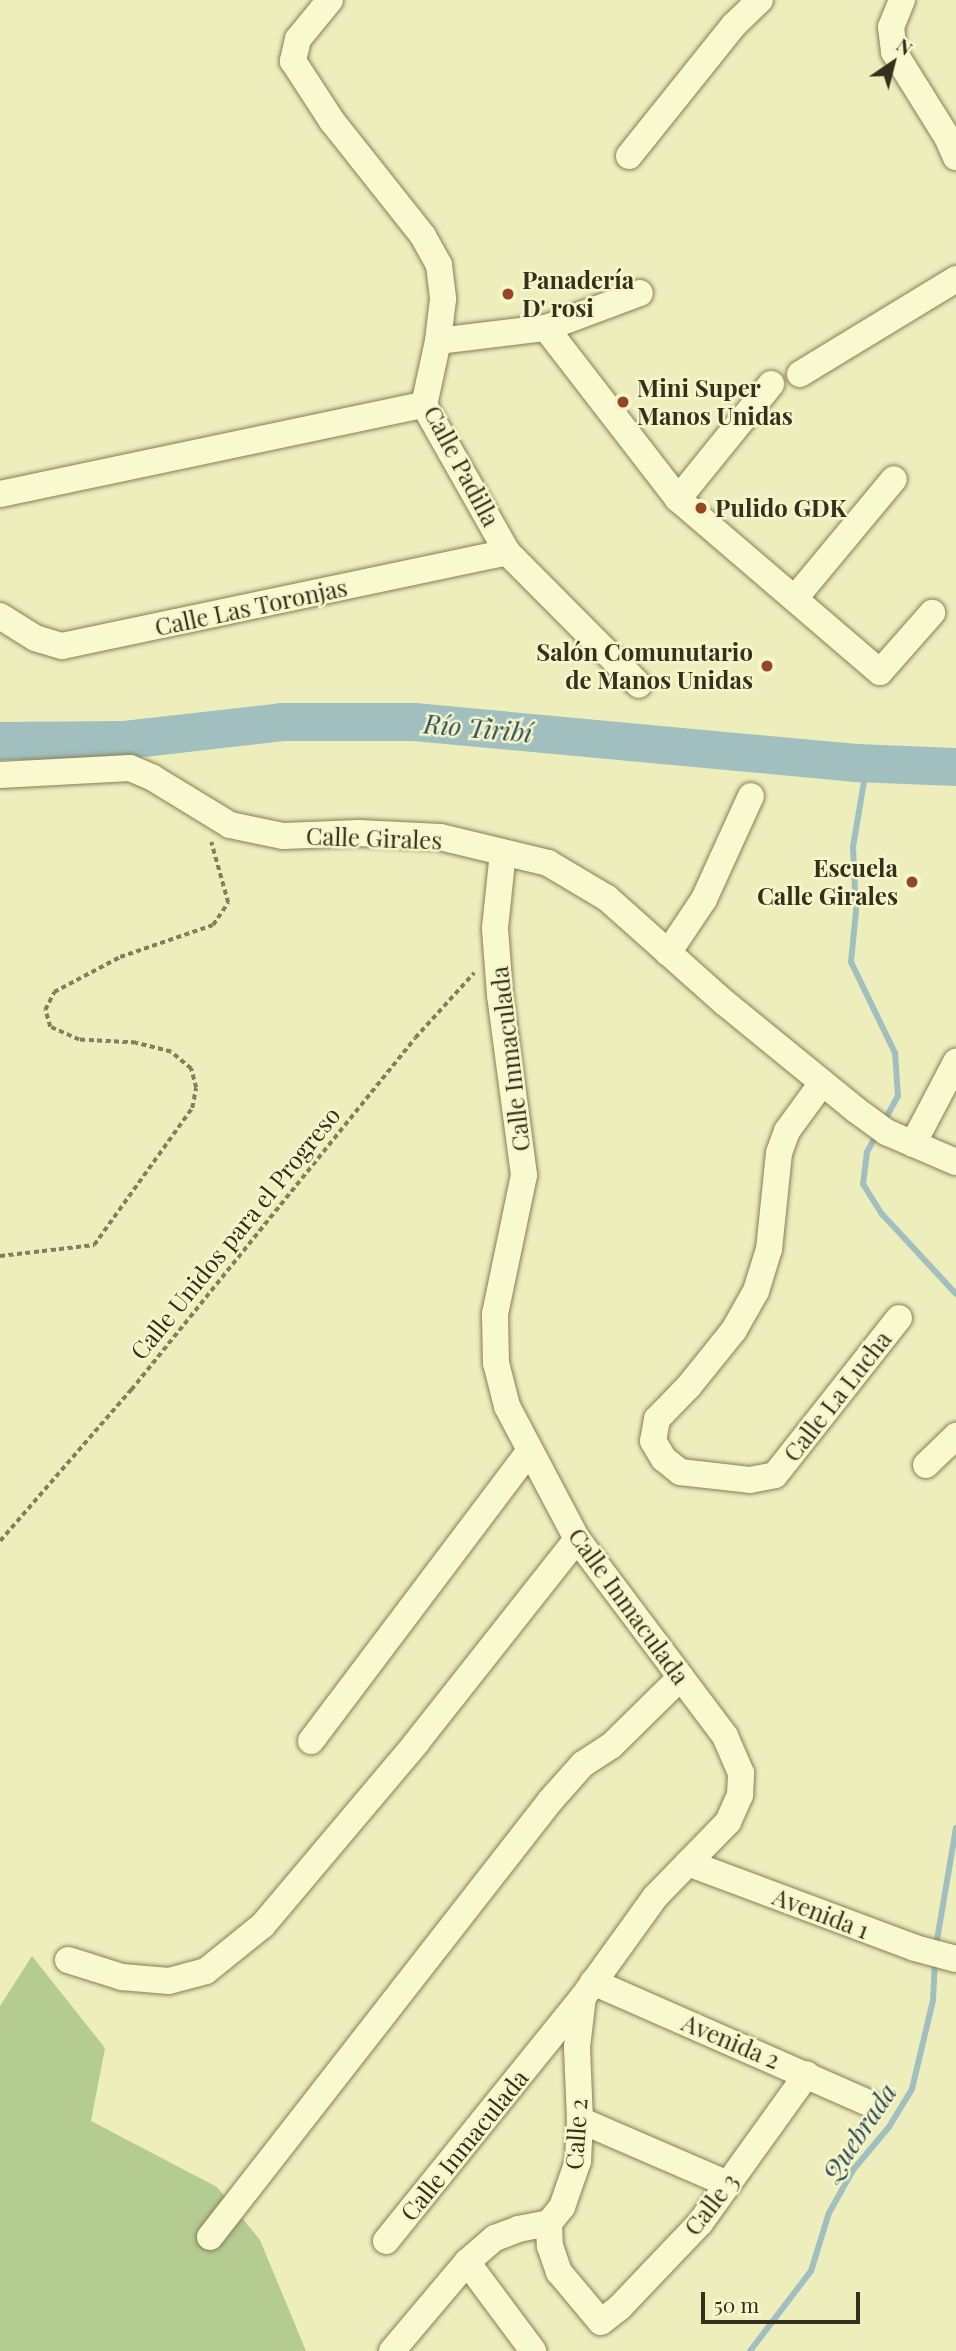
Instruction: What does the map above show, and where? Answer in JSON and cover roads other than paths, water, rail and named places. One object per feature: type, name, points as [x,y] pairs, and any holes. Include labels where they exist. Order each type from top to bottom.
[{"type":"street","name":"Calle Padilla","points":[[330,0],[298,39],[293,61],[332,121],[423,236],[439,265],[443,299],[438,341],[424,405],[507,552],[639,685]]},
{"type":"street","points":[[629,156],[734,25],[760,0]]},
{"type":"street","points":[[902,0],[891,27],[894,52],[947,137],[956,158]]},
{"type":"street","points":[[800,374],[956,279]]},
{"type":"street","points":[[438,341],[546,328],[640,293]]},
{"type":"street","points":[[546,328],[678,499],[796,597],[880,672],[932,613]]},
{"type":"street","points":[[678,499],[771,384]]},
{"type":"street","points":[[0,494],[424,405]]},
{"type":"street","points":[[796,597],[894,480]]},
{"type":"street","name":"Calle Las Toronjas","points":[[0,616],[36,638],[62,646],[507,552]]},
{"type":"street","name":"Calle Girales","points":[[0,775],[130,768],[153,778],[201,810],[230,825],[283,836],[359,833],[440,837],[548,863],[607,898],[822,1083],[886,1132],[956,1162]]},
{"type":"street","points":[[668,953],[704,899],[751,796]]},
{"type":"street","name":"Calle Inmaculada","points":[[386,2241],[588,1990],[632,1925],[728,1822],[740,1796],[741,1773],[725,1736],[577,1539],[507,1406],[496,1363],[495,1314],[524,1175],[495,928],[503,852]]},
{"type":"street","points":[[913,1144],[956,1062]]},
{"type":"street","name":"Calle La Lucha","points":[[822,1083],[788,1131],[779,1153],[769,1249],[756,1291],[734,1330],[689,1386],[657,1419],[653,1441],[664,1459],[680,1472],[750,1480],[775,1475],[899,1318]]},
{"type":"street","points":[[926,1465],[956,1436]]},
{"type":"street","points":[[311,1741],[530,1452]]},
{"type":"street","points":[[68,1960],[122,1977],[169,1981],[206,1971],[263,1925],[416,1743],[577,1539]]},
{"type":"street","points":[[210,2237],[550,1801],[583,1764],[611,1746],[681,1677]]},
{"type":"street","name":"Avenida 1","points":[[688,1863],[915,1948],[956,1959]]},
{"type":"street","name":"Avenida 2","points":[[588,1990],[807,2074],[868,2103]]},
{"type":"street","name":"Calle 2","points":[[550,2222],[571,2189],[578,2161],[580,2120],[577,2048],[588,1990]]},
{"type":"street","name":"Calle 3","points":[[550,2222],[550,2246],[559,2273],[601,2322],[620,2307],[700,2223],[807,2074]]},
{"type":"street","points":[[580,2120],[728,2184]]},
{"type":"street","points":[[392,2351],[467,2262],[495,2238],[518,2229],[550,2222]]},
{"type":"street","points":[[467,2262],[533,2351]]},
{"type":"waterway","name":"Río Tiribí","points":[[0,741],[125,740],[282,722],[414,722],[856,763],[956,767]]},
{"type":"waterway","name":"Quebrada","points":[[867,764],[853,847],[856,911],[851,962],[895,1053],[898,1096],[884,1121]]},
{"type":"waterway","name":"Quebrada","points":[[877,1134],[867,1152],[863,1184],[882,1214],[956,1294]]},
{"type":"waterway","name":"Quebrada","points":[[936,1946],[956,1828]]},
{"type":"waterway","name":"Quebrada","points":[[750,2351],[811,2271],[829,2213],[853,2170],[889,2127],[912,2089],[933,2000],[935,1960]]},
{"type":"place","name":"Panadería D' rosi","points":[[508,294]]},
{"type":"place","name":"Mini Super Manos Unidas","points":[[623,402]]},
{"type":"place","name":"Pulido GDK","points":[[701,508]]},
{"type":"place","name":"Salón Comunutario de Manos Unidas","points":[[767,666]]},
{"type":"place","name":"Escuela Calle Girales","points":[[912,882]]}]
